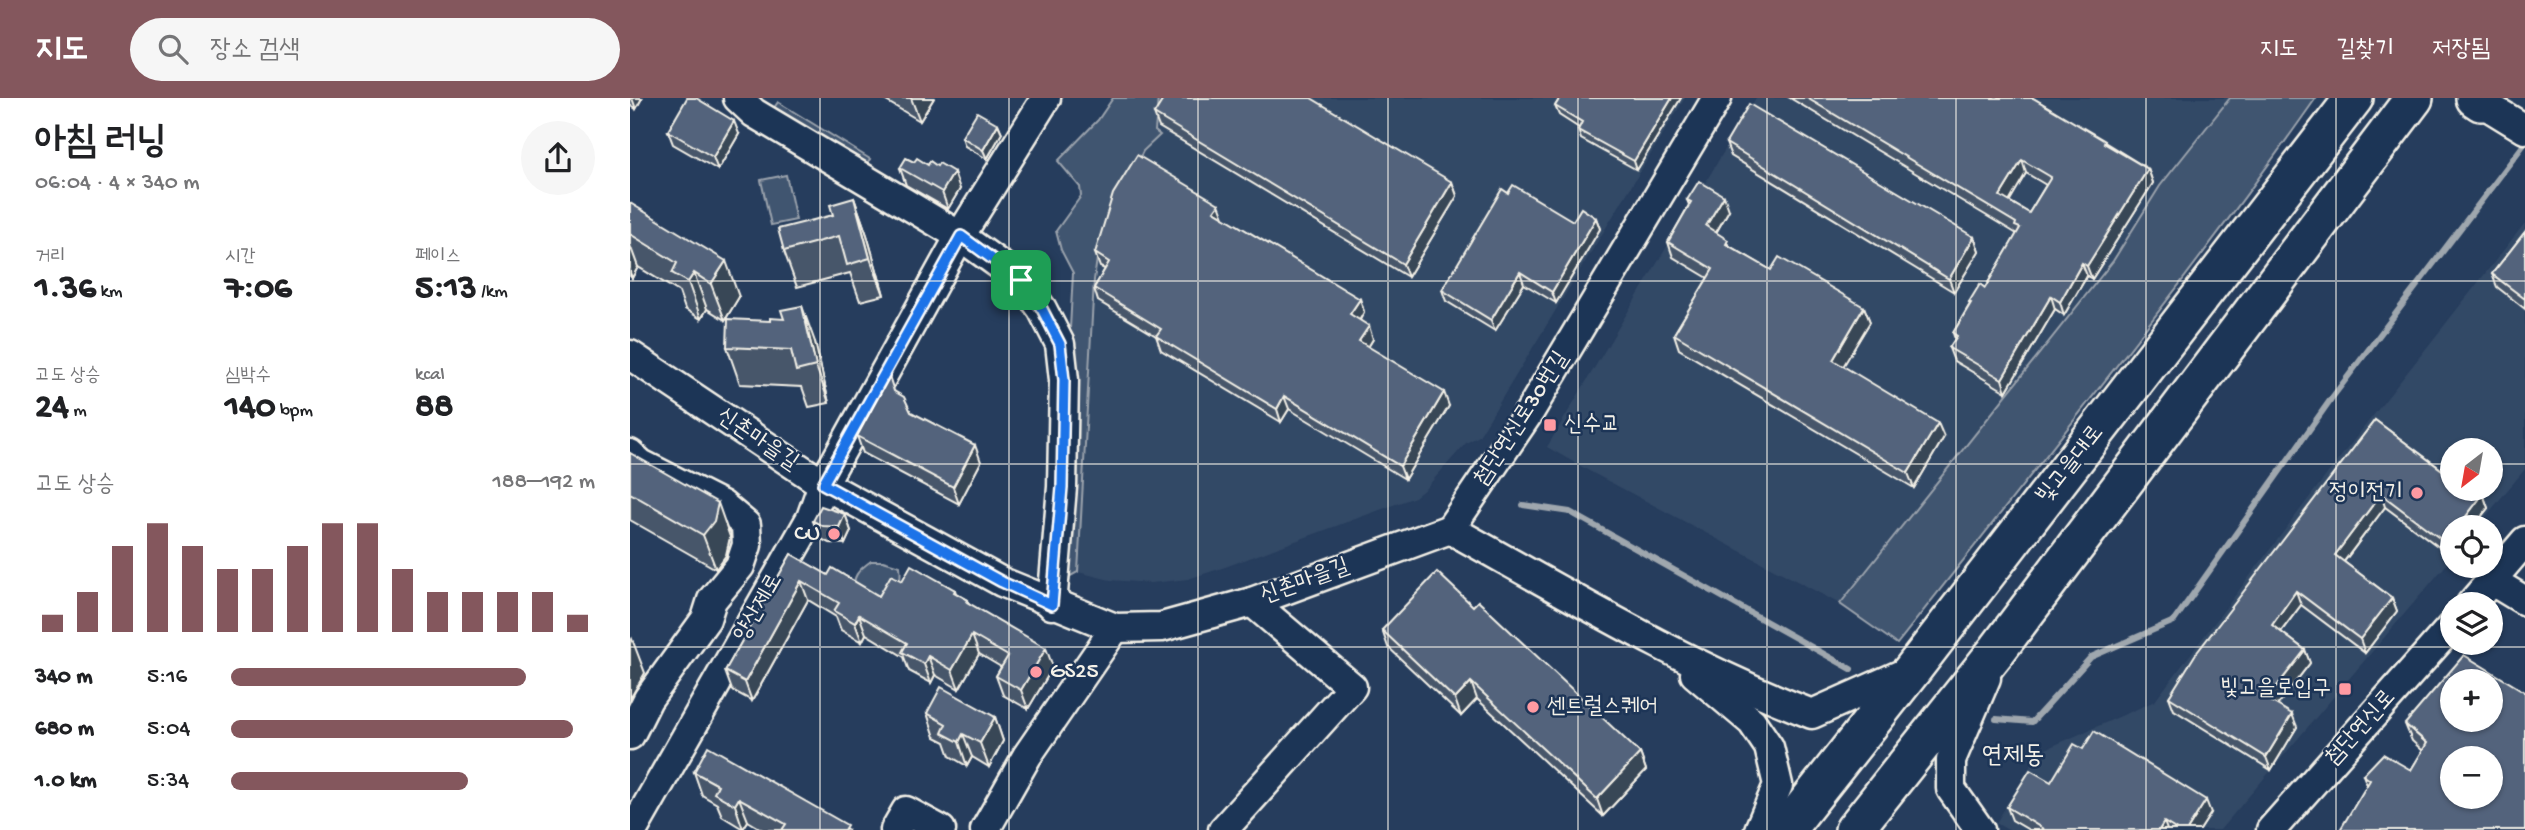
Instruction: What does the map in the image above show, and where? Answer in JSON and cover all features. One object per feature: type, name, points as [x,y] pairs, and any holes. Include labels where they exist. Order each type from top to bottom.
[{"type":"main road","name":"빛고을대로","points":[[1786,830],[2354,98]]},
{"type":"main road","points":[[1854,830],[1998,649],[2413,100]]},
{"type":"street","points":[[738,98],[754,113],[961,236],[1021,280],[1042,309],[1060,344],[1064,380],[1062,487],[1052,605]]},
{"type":"street","name":"양산제로","points":[[633,830],[811,518],[823,484],[961,236],[1046,98]]},
{"type":"street","name":"첨단연신로30번길","points":[[1450,529],[1530,411],[1717,98]]},
{"type":"street","points":[[2478,100],[2525,129]]},
{"type":"street","name":"신촌마을길","points":[[630,355],[823,484],[1002,582],[1052,605],[1115,628],[1162,626],[1252,602],[1450,529]]},
{"type":"street","points":[[630,454],[642,464],[722,505],[746,525],[747,545],[740,566],[712,600],[706,619],[648,699],[630,735]]},
{"type":"street","points":[[1450,529],[1663,648],[1765,696],[1812,714],[1913,669]]},
{"type":"street","points":[[2482,592],[2525,541]]},
{"type":"street","points":[[2492,580],[2525,601]]},
{"type":"street","points":[[1223,830],[1352,687],[1252,602]]},
{"type":"street","points":[[985,830],[1027,756],[1115,628]]},
{"type":"street","name":"첨단연신로","points":[[2271,830],[2440,640]]},
{"type":"street","points":[[1663,648],[1752,722],[1769,747],[1778,785],[1759,830]]},
{"type":"street","points":[[1980,830],[1951,789],[1951,760],[1998,649]]},
{"type":"street","points":[[895,830],[906,811],[940,830]]},
{"type":"shaded area","points":[[1113,98],[1158,98],[1155,131],[1160,135],[1143,151],[1100,237],[1094,280],[1078,572],[1067,578],[1069,347],[1073,273],[1061,250],[1056,231],[1081,196],[1080,187],[1058,161],[1098,120]]},
{"type":"shaded area","points":[[1158,98],[1685,98],[1479,436],[1466,443],[1426,488],[1415,497],[1225,567],[1188,579],[1151,583],[1110,580],[1078,572],[1078,564],[1094,280],[1100,237],[1143,151],[1159,135],[1155,132]]},
{"type":"shaded area","points":[[1756,98],[2230,98],[2160,186],[2113,261],[1840,604],[1547,447]]},
{"type":"shaded area","points":[[2230,98],[2316,98],[2163,306],[1897,644],[1840,604],[2113,261],[2160,186]]},
{"type":"shaded area","points":[[778,102],[870,159],[862,171],[771,112]]},
{"type":"shaded area","points":[[786,175],[796,220],[771,225],[761,180]]},
{"type":"shaded area","points":[[2525,223],[2525,469],[2503,496],[2503,438],[2440,438],[2440,501],[2499,501],[2487,515],[2440,515],[2440,572],[2220,830],[2008,830],[1996,823],[2039,752],[2155,701],[2328,473]]},
{"type":"shaded area","points":[[871,561],[900,566],[899,585],[887,601],[853,593],[857,574]]},
{"type":"building","points":[[687,98],[696,98],[734,121],[713,157],[668,131]]},
{"type":"building","points":[[1164,98],[1311,98],[1452,182],[1403,264],[1154,114]]},
{"type":"building","points":[[1560,98],[1672,98],[1634,161],[1578,130],[1582,122],[1555,106]]},
{"type":"building","points":[[1807,98],[2033,98],[2148,169],[2087,266],[2082,263],[2060,302],[2051,296],[2002,379],[1949,348],[1957,336],[1953,333],[1971,303],[1969,302],[1980,284],[1985,288],[2020,228],[2015,226],[2016,223]],"holes":[[[2022,160],[2051,177],[2029,213],[2000,196]]]},
{"type":"building","points":[[1749,104],[1974,237],[1949,279],[1726,143]]},
{"type":"building","points":[[977,112],[998,124],[983,150],[962,137]]},
{"type":"building","points":[[1137,155],[1219,204],[1214,211],[1360,299],[1350,314],[1369,326],[1359,341],[1444,392],[1400,466],[1284,396],[1277,409],[1156,336],[1161,329],[1094,288],[1109,262],[1095,253],[1113,194]]},
{"type":"building","points":[[906,158],[914,162],[917,158],[928,165],[930,161],[937,166],[939,163],[954,172],[942,192],[900,168]]},
{"type":"building","points":[[1699,181],[1724,196],[1706,226],[1728,240],[1726,244],[1771,270],[1779,257],[1864,307],[1833,360],[1938,423],[1908,473],[1674,334],[1713,269],[1668,242],[1691,202],[1687,200]]},
{"type":"building","points":[[1513,185],[1573,221],[1581,208],[1596,218],[1552,292],[1520,272],[1491,320],[1442,290],[1502,189],[1508,193]]},
{"type":"building","points":[[854,198],[870,258],[847,265],[839,236],[784,251],[778,229],[833,215],[830,205]]},
{"type":"building","points":[[630,203],[726,261],[711,284],[694,273],[688,282],[672,273],[677,263],[630,234]]},
{"type":"building","points":[[2525,232],[2525,299],[2492,274]]},
{"type":"building","points":[[802,306],[816,366],[796,371],[791,350],[727,347],[728,319],[784,319],[781,310]]},
{"type":"building","points":[[889,376],[894,391],[904,397],[911,412],[975,445],[953,487],[857,436]]},
{"type":"building","points":[[2375,420],[2440,468],[2440,501],[2478,501],[2467,515],[2440,515],[2440,538],[2381,494],[2335,555],[2392,598],[2360,639],[2296,591],[2272,625],[2305,650],[2267,699],[2292,714],[2266,757],[2169,697],[2195,655]]},
{"type":"building","points":[[630,453],[718,503],[714,521],[703,535],[630,493]]},
{"type":"building","points":[[821,506],[845,514],[839,527],[823,526],[813,521]]},
{"type":"building","points":[[791,554],[828,575],[832,568],[879,596],[891,575],[902,581],[911,565],[955,590],[954,592],[968,600],[967,602],[1046,648],[1021,690],[996,676],[1008,656],[972,635],[952,670],[928,656],[924,664],[902,652],[907,643],[859,615],[855,623],[834,611],[839,603],[801,581],[745,682],[725,671]]},
{"type":"building","name":"센트럴스퀘어","points":[[1437,572],[1473,606],[1478,601],[1640,753],[1597,799],[1471,682],[1455,699],[1382,630]]},
{"type":"building","points":[[2464,655],[2487,669],[2452,669]]},
{"type":"building","points":[[2503,679],[2525,692],[2525,830],[2340,830],[2370,780],[2363,775],[2383,754],[2411,770],[2427,743],[2405,724],[2440,683],[2440,732],[2503,732]]},
{"type":"building","points":[[941,687],[995,717],[980,743],[963,734],[959,742],[942,733],[946,724],[927,713]]},
{"type":"building","points":[[2094,731],[2206,800],[2187,830],[2177,830],[2164,822],[2159,830],[2045,830],[2007,807],[2030,770],[2051,782],[2074,744],[2083,749]]},
{"type":"building","points":[[708,746],[847,825],[844,830],[782,830],[786,824],[739,798],[735,805],[714,793],[718,785],[694,772]]},
{"type":"waterway","points":[[1996,719],[2032,722],[2091,657],[2174,621],[2331,399],[2525,143]]},
{"type":"waterway","points":[[1523,505],[1570,512],[1851,669]]},
{"type":"place","name":"신수교","points":[[1550,425]]},
{"type":"place","name":"정이전기","points":[[2417,493]]},
{"type":"place","name":"CU","points":[[834,534]]},
{"type":"place","name":"GS25","points":[[1036,672]]},
{"type":"place","name":"빛고을로입구","points":[[2345,689]]},
{"type":"place","name":"센트럴스퀘어","points":[[1533,707]]},
{"type":"district","name":"연제동","points":[[2013,757]]},
{"type":"route","points":[[961,236],[1021,280],[1042,309],[1060,344],[1064,380],[1062,487],[1052,605],[1002,582],[823,484],[961,236]]}]
